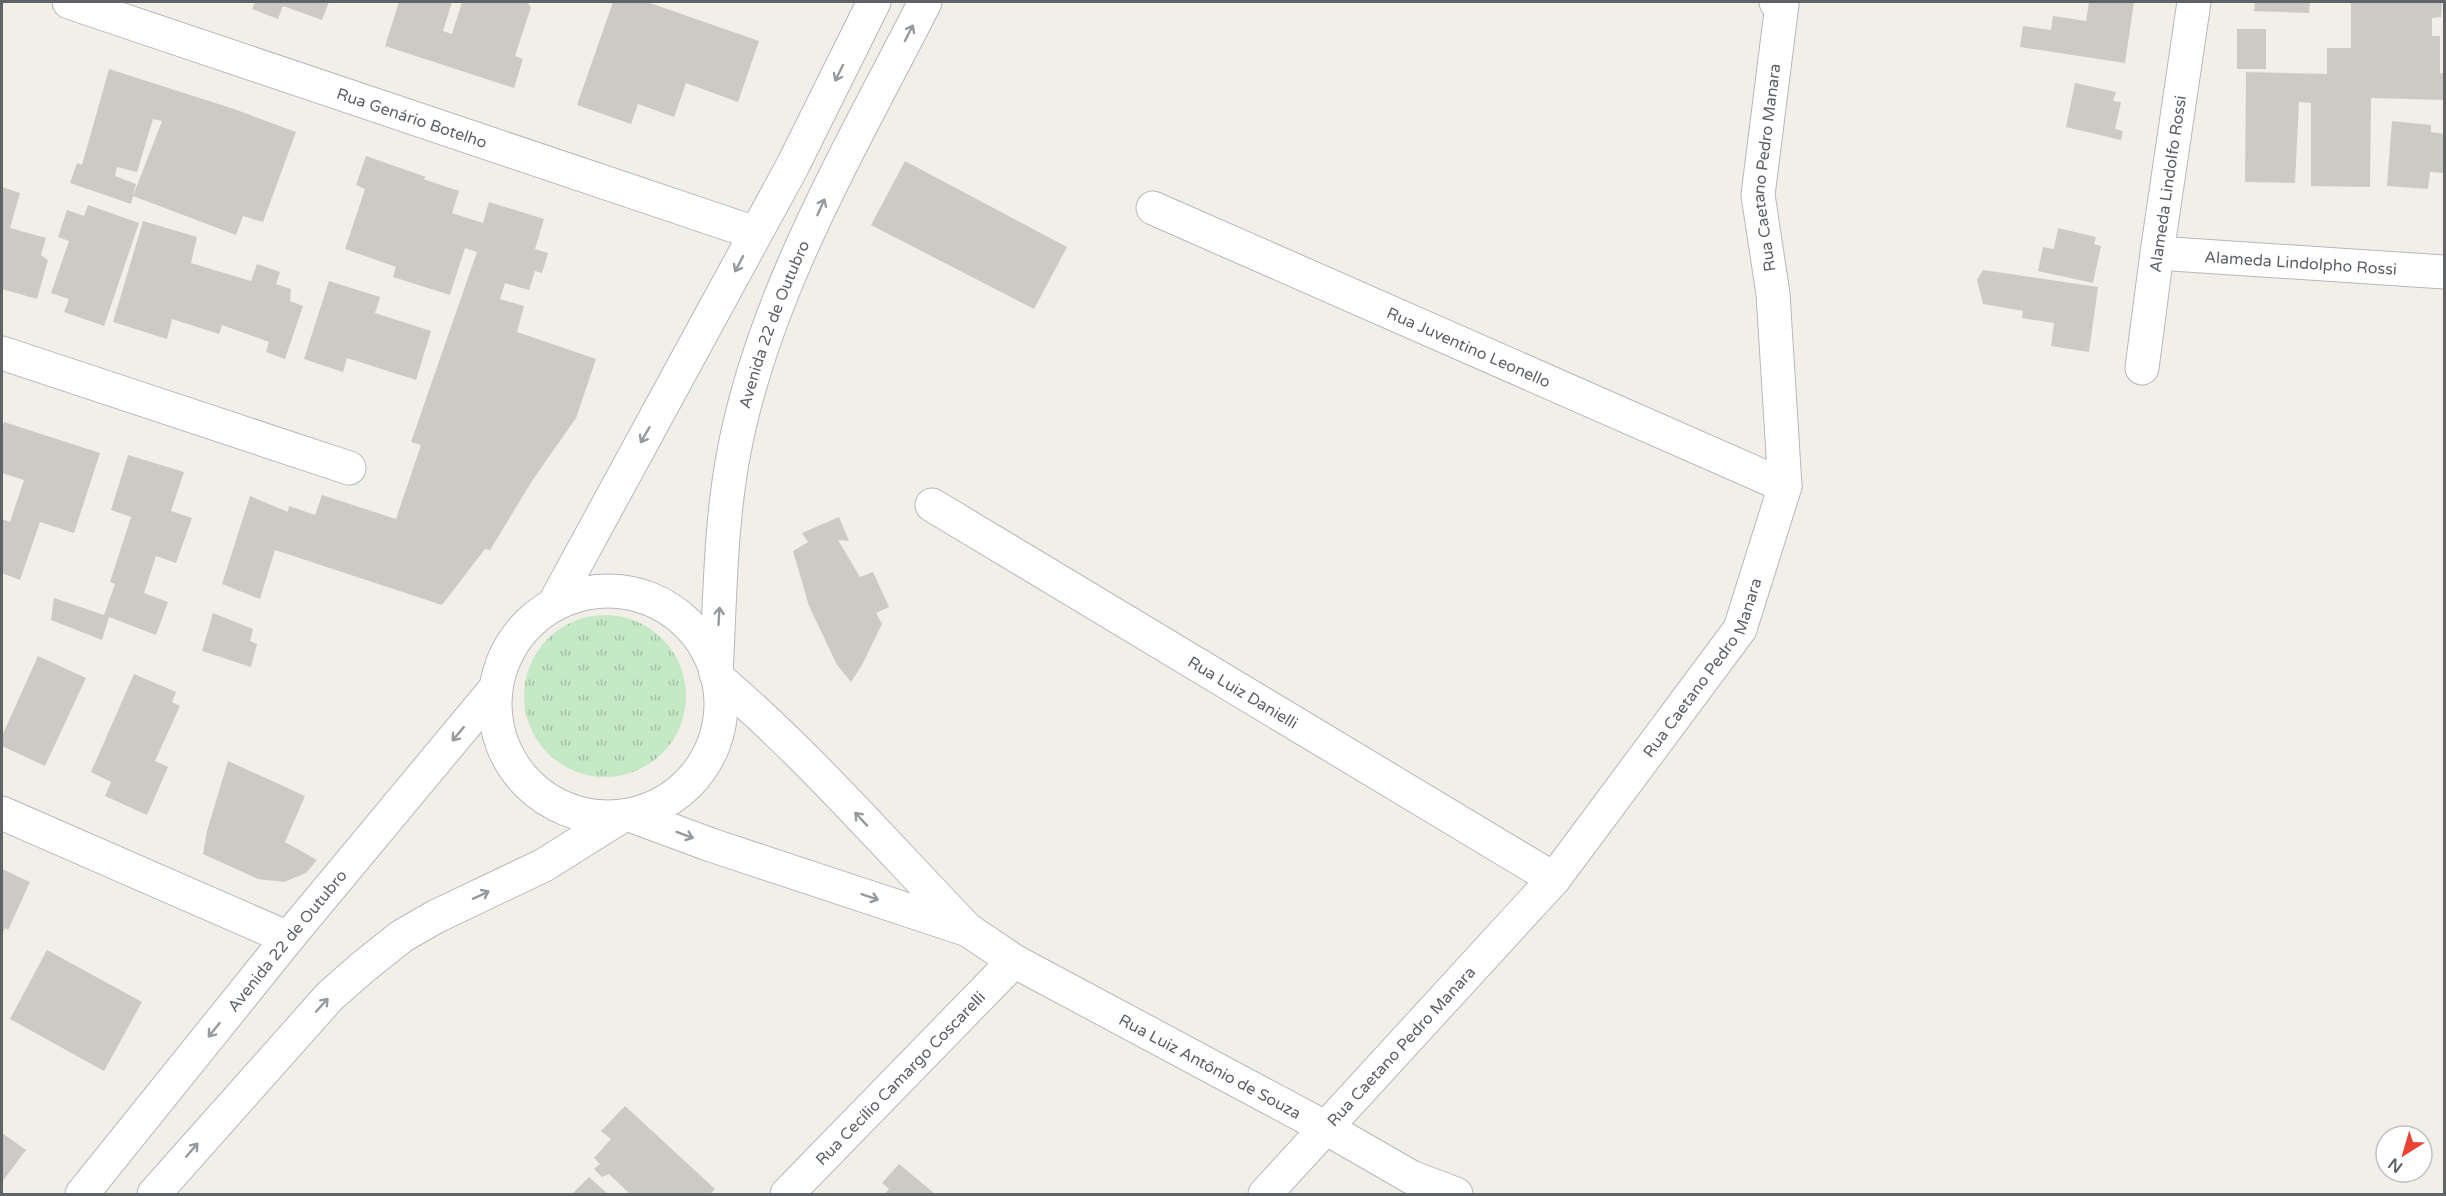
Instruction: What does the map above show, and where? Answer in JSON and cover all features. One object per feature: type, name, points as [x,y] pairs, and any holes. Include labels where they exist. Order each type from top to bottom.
[{"type":"street","name":"Rua Genário Botelho","points":[[69,2],[755,233]]},
{"type":"street","points":[[554,604],[792,167],[874,2]]},
{"type":"street","name":"Avenida 22 de Outubro","points":[[626,816],[660,805],[683,789],[701,768],[714,743],[718,729],[720,701],[717,676],[725,512],[733,456],[750,384],[778,303],[829,190],[925,2]]},
{"type":"street","name":"Alameda Lindolfo Rossi","points":[[2142,368],[2194,2]]},
{"type":"street","name":"Rua Caetano Pedro Manara","points":[[1265,1194],[1554,879],[1740,629],[1785,486],[1773,294],[1758,195],[1779,3]]},
{"type":"street","name":"Rua Juventino Leonello","points":[[1153,208],[1785,486]]},
{"type":"street","name":"Alameda Lindolpho Rossi","points":[[2157,253],[2445,273]]},
{"type":"street","points":[[2,353],[349,468]]},
{"type":"street","name":"Rua Luiz Danielli","points":[[932,506],[1554,879]]},
{"type":"street","points":[[592,592],[623,593],[652,600],[670,610],[686,623],[709,655],[717,676],[802,756],[968,930],[626,816],[603,817],[566,809],[534,790],[510,761],[502,744],[494,708],[495,689],[500,668],[509,648],[536,616],[554,604],[592,592]]},
{"type":"street","name":"Avenida 22 de Outubro","points":[[82,1194],[288,938],[495,689]]},
{"type":"street","points":[[2,813],[288,938]]},
{"type":"street","points":[[154,1194],[330,996],[363,967],[402,936],[435,917],[544,865],[626,816]]},
{"type":"street","name":"Rua Luiz Antônio de Souza","points":[[968,930],[1014,961],[1326,1128],[1411,1177],[1456,1194]]},
{"type":"street","name":"Rua Cecílio Camargo Coscarelli","points":[[787,1194],[1014,961]]},
{"type":"green space","points":[[605,615],[636,621],[662,639],[680,665],[686,696],[680,727],[662,753],[636,771],[605,777],[574,771],[548,753],[530,727],[524,696],[530,665],[548,639],[574,621]]},
{"type":"building","points":[[255,2],[329,2],[322,20],[283,6],[278,19],[252,9]]},
{"type":"building","points":[[399,2],[452,2],[443,31],[452,34],[462,2],[527,2],[531,7],[515,56],[523,59],[514,88],[385,46]]},
{"type":"building","points":[[613,2],[647,2],[759,41],[738,102],[686,83],[674,117],[638,104],[631,124],[577,105]]},
{"type":"building","points":[[2089,2],[2134,2],[2125,63],[2020,47],[2023,26],[2051,30],[2053,16],[2086,21]]},
{"type":"building","points":[[2255,2],[2310,2],[2309,13],[2254,11]]},
{"type":"building","points":[[2351,2],[2442,2],[2441,17],[2432,18],[2432,36],[2440,36],[2440,73],[2444,73],[2444,100],[2371,98],[2370,187],[2311,186],[2311,103],[2299,102],[2295,183],[2245,182],[2246,72],[2327,74],[2327,48],[2351,48]]},
{"type":"building","points":[[2237,29],[2266,29],[2266,69],[2237,69]]},
{"type":"building","points":[[109,69],[234,109],[296,132],[263,222],[243,216],[236,235],[133,196],[131,204],[70,183],[77,163],[82,165]],"holes":[[[153,119],[162,121],[133,196],[136,184],[115,176],[117,167],[137,172]]]},
{"type":"building","points":[[2075,83],[2116,92],[2113,101],[2121,102],[2115,129],[2123,131],[2121,140],[2066,127]]},
{"type":"building","points":[[2392,121],[2431,125],[2431,132],[2444,134],[2444,173],[2430,172],[2428,189],[2387,186]]},
{"type":"building","points":[[366,156],[459,191],[452,213],[483,223],[489,202],[544,219],[535,249],[548,253],[542,273],[535,271],[529,290],[505,283],[500,299],[524,306],[517,332],[596,359],[576,418],[532,481],[490,550],[485,549],[442,605],[275,550],[260,599],[222,584],[250,496],[288,512],[289,506],[315,515],[322,495],[396,519],[421,445],[411,442],[477,252],[465,248],[450,295],[393,277],[396,267],[345,249],[365,189],[356,185]]},
{"type":"building","points":[[905,161],[1067,247],[1034,309],[871,225]]},
{"type":"building","points":[[2,187],[20,193],[10,228],[46,238],[41,255],[48,260],[37,299],[2,289]]},
{"type":"building","points":[[88,205],[139,223],[104,326],[64,312],[69,299],[51,293],[69,241],[58,237],[67,210],[84,216]]},
{"type":"building","points":[[143,221],[197,237],[191,263],[251,281],[257,264],[280,272],[276,284],[291,289],[290,301],[303,306],[285,359],[266,352],[269,342],[222,325],[219,334],[172,319],[167,339],[113,322]]},
{"type":"building","points":[[2058,228],[2096,237],[2094,244],[2101,246],[2093,283],[2038,271],[2043,247],[2054,249]]},
{"type":"building","points":[[1983,270],[2098,287],[2089,352],[2051,346],[2054,323],[2022,318],[2023,311],[1983,304],[1977,280]]},
{"type":"building","points":[[329,281],[380,297],[375,313],[431,331],[416,380],[347,358],[343,372],[304,359]]},
{"type":"building","points":[[4,422],[100,453],[74,533],[40,522],[20,580],[2,573],[2,519],[10,522],[24,480],[2,473]]},
{"type":"building","points":[[128,455],[184,472],[171,511],[192,518],[176,563],[156,556],[144,593],[168,602],[156,635],[109,617],[102,640],[51,620],[54,598],[104,615],[115,584],[110,582],[131,517],[111,510]]},
{"type":"building","points":[[839,517],[849,541],[838,540],[860,577],[873,572],[889,607],[876,613],[882,624],[851,682],[837,665],[809,606],[793,551],[808,542],[802,533]]},
{"type":"building","points":[[213,613],[253,629],[250,641],[257,644],[251,667],[202,651]]},
{"type":"building","points":[[38,656],[86,678],[45,766],[2,746],[2,736]]},
{"type":"building","points":[[134,674],[176,692],[172,702],[180,706],[155,761],[168,767],[147,815],[105,796],[111,782],[91,772]]},
{"type":"building","points":[[228,761],[305,796],[285,842],[317,860],[306,873],[284,882],[258,879],[203,854],[207,831]]},
{"type":"building","points":[[2,869],[30,882],[8,930],[5,928],[2,934]]},
{"type":"building","points":[[47,950],[142,1002],[104,1071],[10,1019]]},
{"type":"building","points":[[625,1106],[715,1189],[710,1194],[630,1194],[609,1174],[602,1177],[594,1169],[600,1164],[594,1158],[611,1139],[601,1131]]},
{"type":"building","points":[[2,1133],[26,1150],[2,1182]]},
{"type":"building","points":[[899,1164],[935,1194],[885,1194],[889,1189],[882,1183]]},
{"type":"building","points":[[589,1177],[608,1194],[572,1194]]}]
